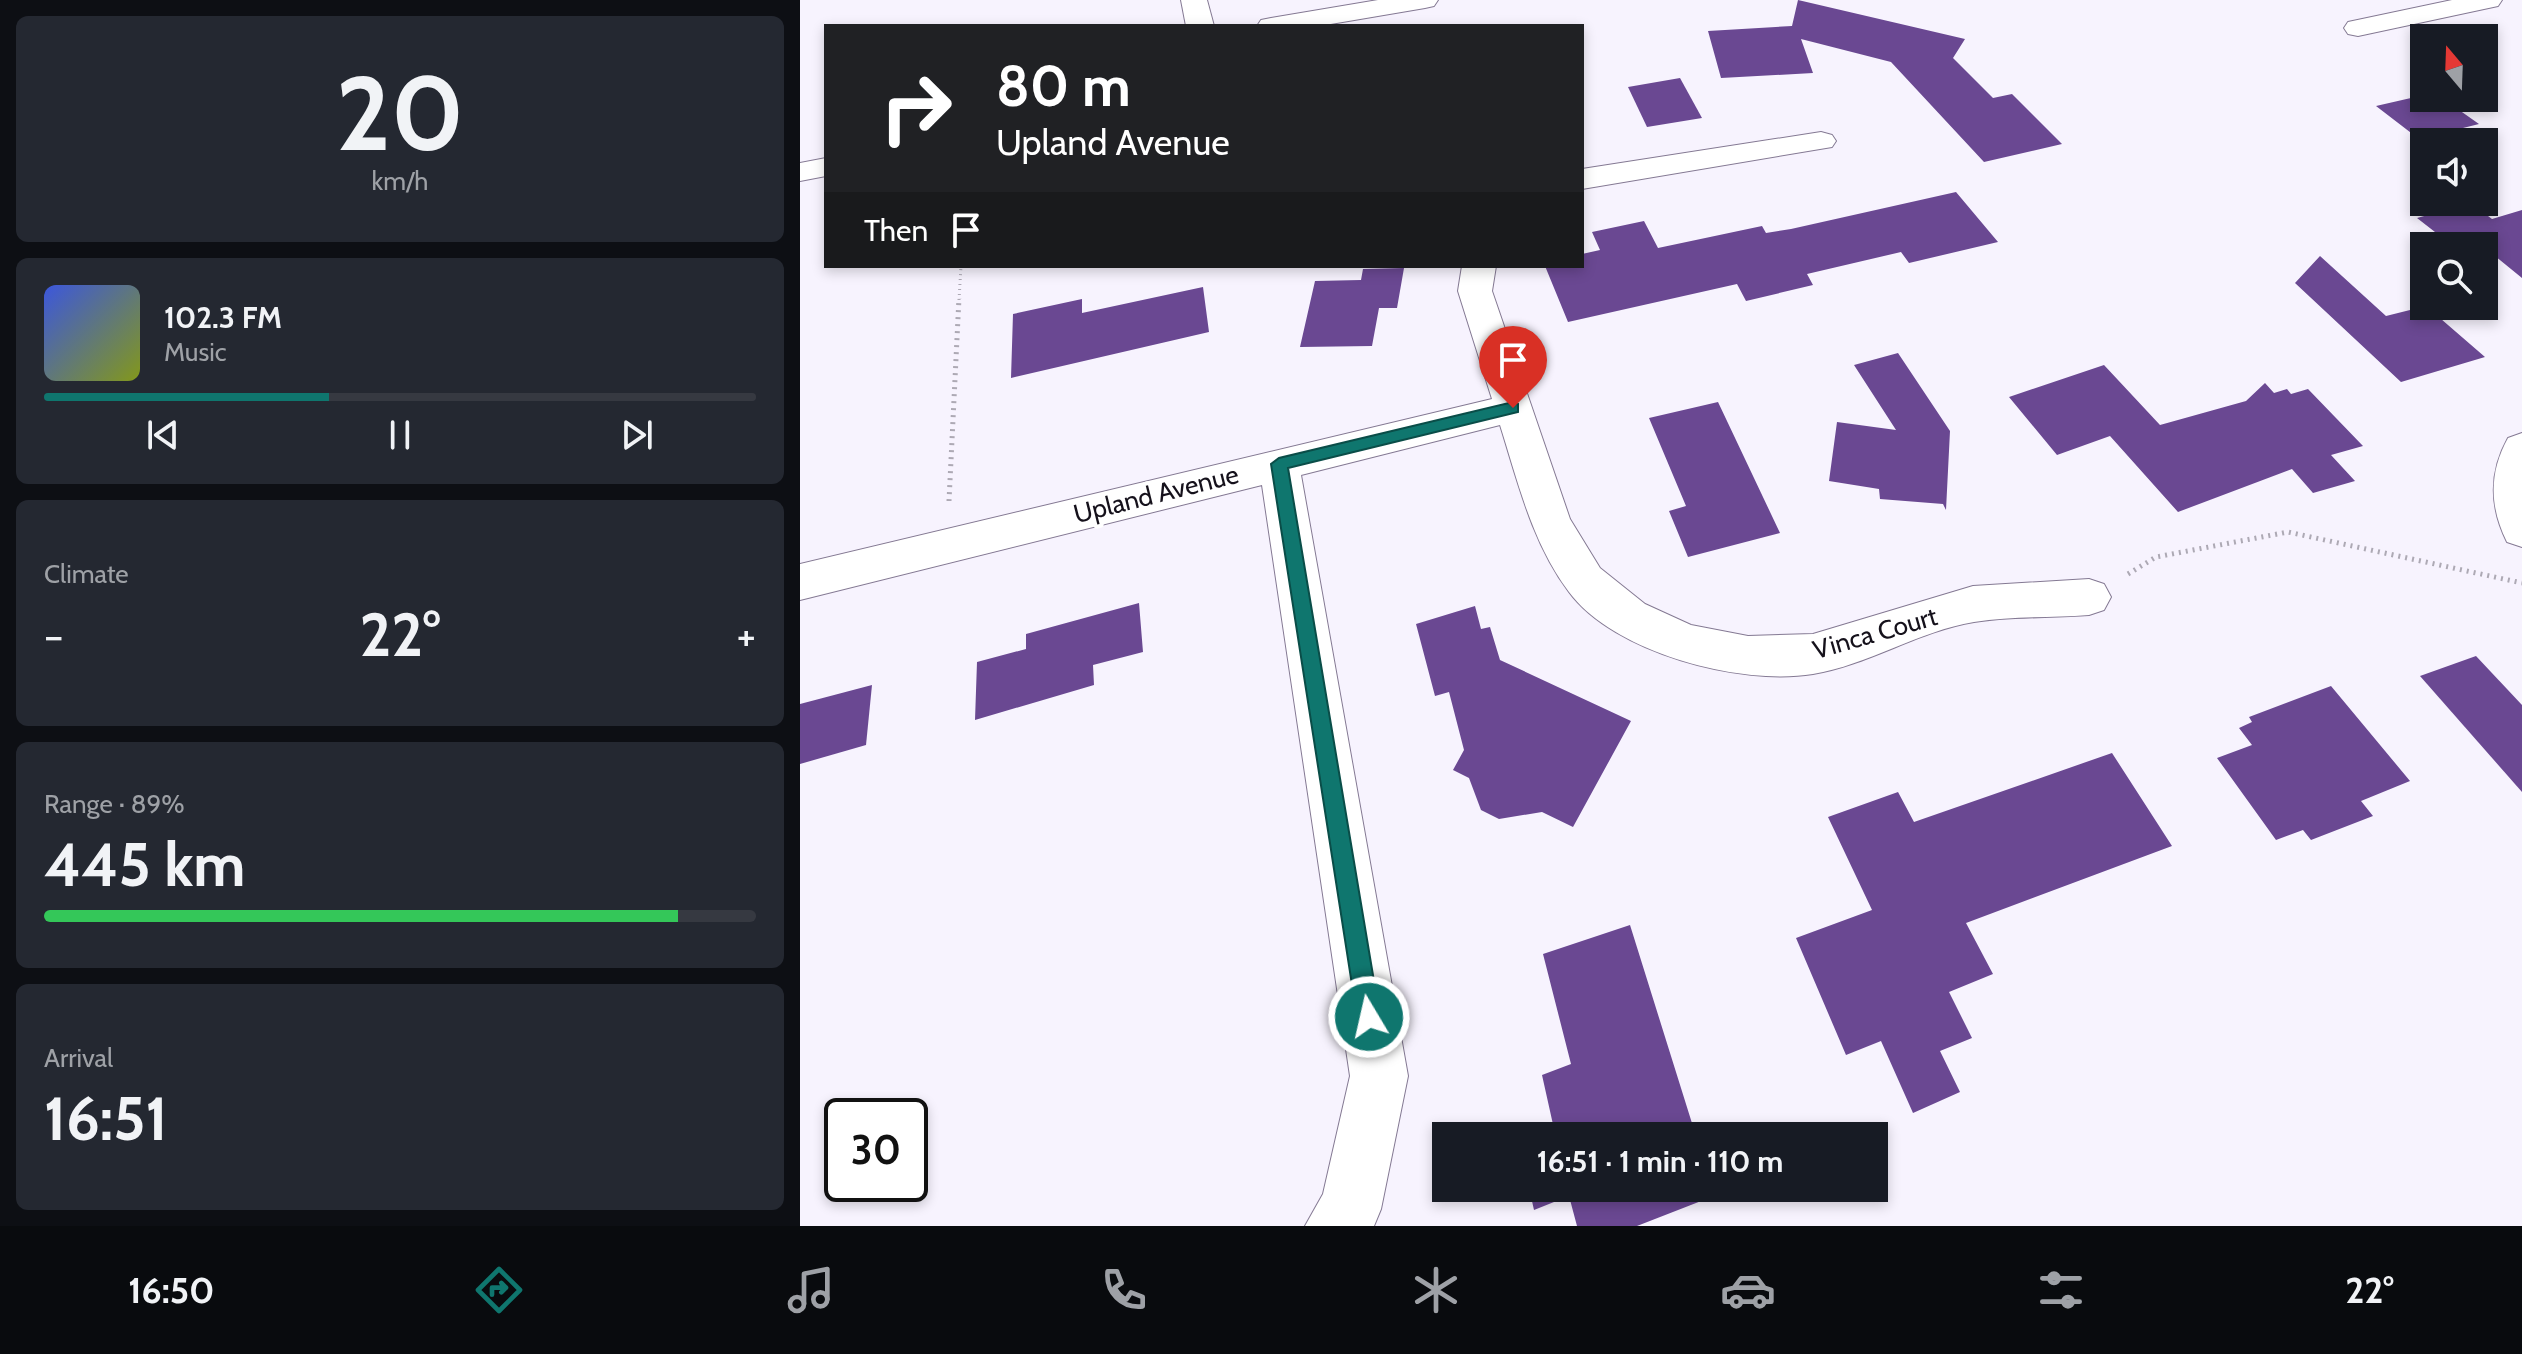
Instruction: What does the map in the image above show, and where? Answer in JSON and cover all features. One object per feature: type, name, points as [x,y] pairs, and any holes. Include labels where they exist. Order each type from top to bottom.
[{"type":"street","points":[[1194,0],[1200,24]]},
{"type":"street","points":[[1283,24],[1425,0]]},
{"type":"street","points":[[2358,28],[2489,0]]},
{"type":"street","points":[[1584,179],[1821,141]]},
{"type":"street","points":[[800,172],[824,167]]},
{"type":"street","name":"Vinca Court","points":[[1479,268],[1475,291],[1551,523],[1585,581],[1629,617],[1685,643],[1748,656],[1813,654],[1973,604],[2089,597]]},
{"type":"street","name":"Upland Avenue","points":[[800,582],[1513,408]]},
{"type":"street","points":[[2522,448],[2516,457],[2512,496],[2522,530]]},
{"type":"street","points":[[1279,464],[1379,1076],[1343,1218]]},
{"type":"path","points":[[947,545],[961,268]]},
{"type":"path","points":[[2089,597],[2156,557],[2288,532],[2522,583]]},
{"type":"building","points":[[1798,0],[1965,39],[1953,58],[1993,98],[2012,94],[2062,144],[1984,162],[1891,62],[1801,39],[1813,73],[1721,78],[1708,31],[1792,26]]},
{"type":"building","points":[[1680,78],[1702,118],[1647,127],[1628,87]]},
{"type":"building","points":[[2410,98],[2410,112],[2462,112],[2479,124],[2463,128],[2410,128],[2410,132],[2376,106]]},
{"type":"building","points":[[1956,192],[1998,242],[1909,263],[1901,252],[1807,274],[1813,285],[1746,301],[1737,284],[1568,322],[1546,268],[1584,268],[1584,254],[1600,250],[1592,232],[1644,221],[1658,248],[1762,226],[1766,233]]},
{"type":"building","points":[[2522,210],[2522,278],[2498,258],[2498,232],[2435,232],[2417,218],[2488,216],[2492,219]]},
{"type":"building","points":[[2320,256],[2386,316],[2410,310],[2410,320],[2442,320],[2485,357],[2401,382],[2295,283]]},
{"type":"building","points":[[1404,268],[1397,308],[1379,308],[1372,346],[1300,347],[1315,281],[1361,280],[1363,269]]},
{"type":"building","points":[[1203,287],[1209,332],[1011,378],[1013,314],[1082,299],[1082,313]]},
{"type":"building","points":[[1898,353],[1950,431],[1946,510],[1943,504],[1880,499],[1879,489],[1829,481],[1837,422],[1896,430],[1854,365]]},
{"type":"building","points":[[2104,365],[2160,425],[2246,401],[2265,383],[2274,393],[2287,389],[2291,394],[2308,389],[2363,446],[2331,455],[2355,481],[2313,493],[2292,469],[2178,512],[2110,436],[2057,455],[2009,397]]},
{"type":"building","points":[[1718,402],[1780,533],[1688,557],[1669,511],[1686,506],[1649,418]]},
{"type":"building","points":[[1139,603],[1143,652],[1093,665],[1094,685],[975,720],[977,662],[1026,649],[1026,634]]},
{"type":"building","points":[[1475,606],[1481,629],[1490,627],[1500,660],[1631,721],[1573,827],[1542,812],[1499,819],[1481,810],[1469,778],[1453,770],[1464,750],[1449,692],[1435,696],[1416,624]]},
{"type":"building","points":[[2476,656],[2522,705],[2522,792],[2420,676]]},
{"type":"building","points":[[872,685],[866,745],[800,764],[800,704]]},
{"type":"building","points":[[2331,686],[2410,781],[2361,801],[2373,816],[2311,840],[2303,830],[2276,840],[2217,758],[2252,745],[2239,728],[2252,722],[2249,717]]},
{"type":"building","points":[[2112,753],[2172,846],[1966,923],[1993,974],[1949,992],[1972,1038],[1940,1051],[1960,1092],[1913,1113],[1881,1041],[1846,1055],[1796,938],[1872,910],[1828,817],[1898,792],[1914,822]]},
{"type":"building","points":[[1630,925],[1692,1122],[1552,1122],[1542,1075],[1571,1064],[1543,954]]},
{"type":"building","points":[[1532,1202],[1554,1202],[1534,1210]]},
{"type":"building","points":[[1571,1202],[1699,1202],[1637,1226],[1577,1226]]},
{"type":"route","points":[[1369,1017],[1279,464],[1513,408]]}]
